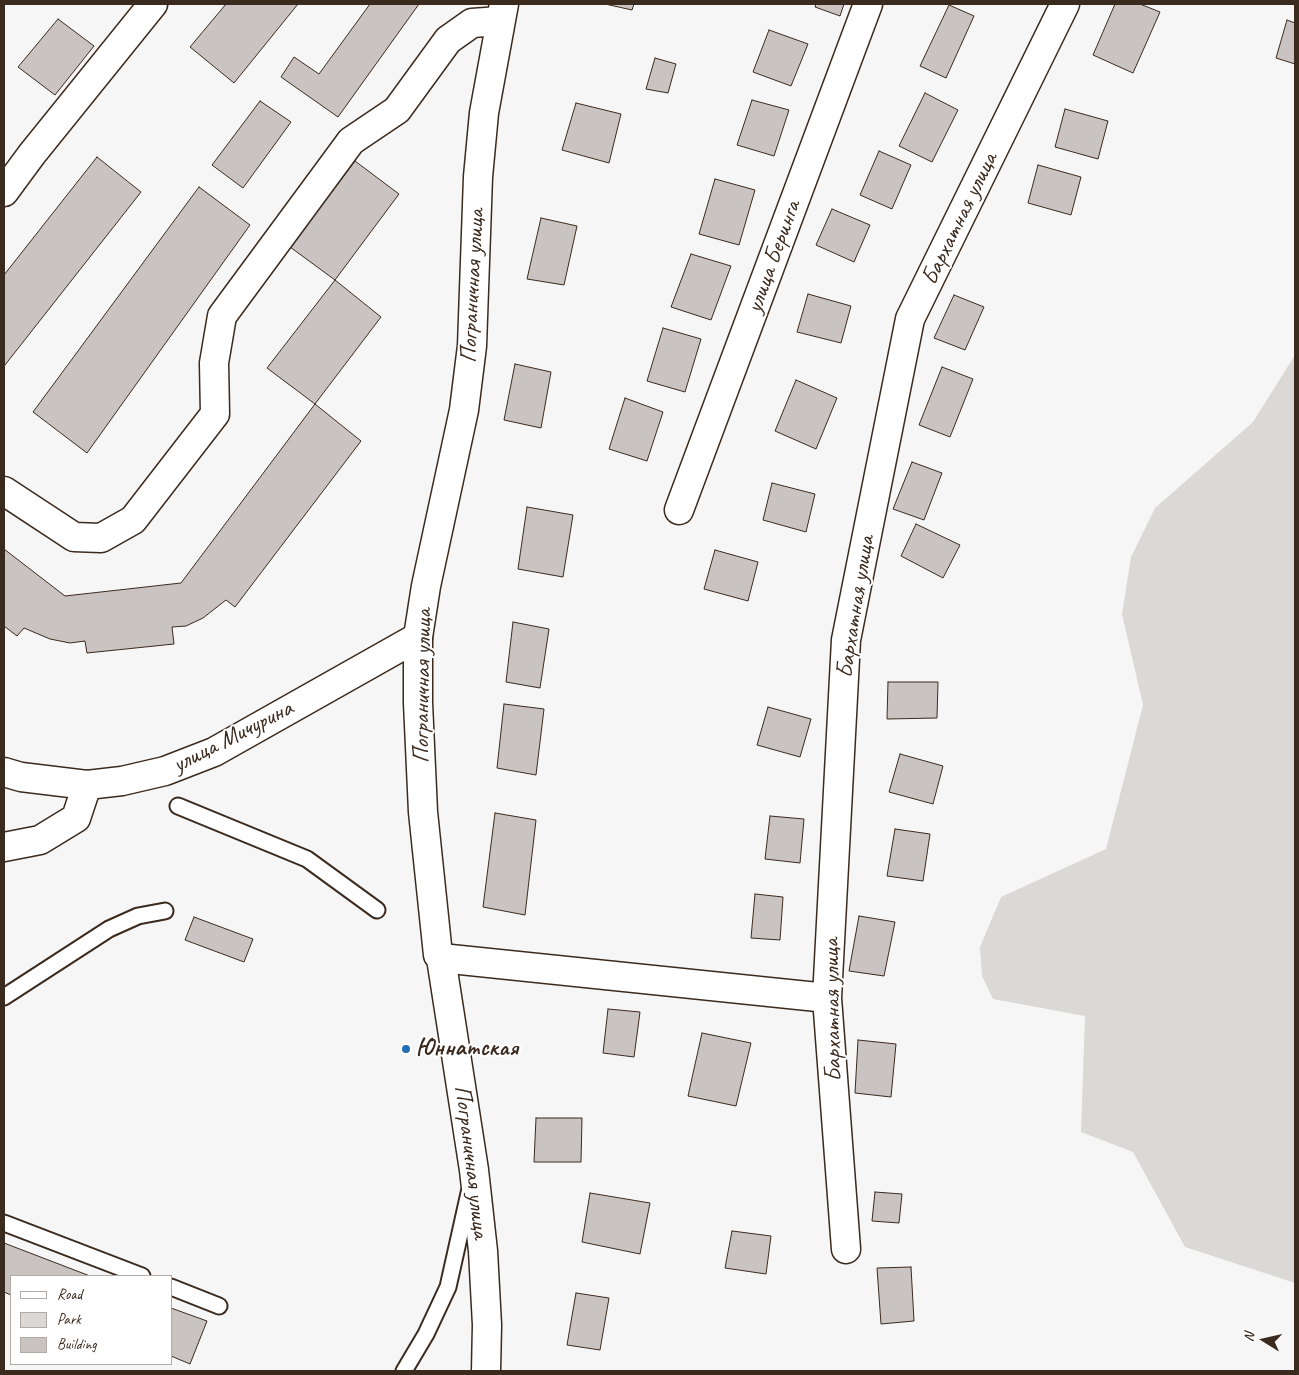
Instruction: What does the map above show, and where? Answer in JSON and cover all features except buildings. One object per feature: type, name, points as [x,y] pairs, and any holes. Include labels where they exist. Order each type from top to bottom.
[{"type":"street","points":[[4,192],[32,154],[153,4]]},
{"type":"street","name":"улица Беринга","points":[[679,510],[868,4]]},
{"type":"street","name":"Бархатная улица","points":[[846,1249],[827,998],[846,640],[910,319],[1065,4]]},
{"type":"street","points":[[4,491],[74,537],[101,538],[133,520],[214,414],[214,363],[222,316],[351,140],[397,110],[448,40],[472,23],[502,12]]},
{"type":"street","name":"Пограничная улица","points":[[486,1371],[487,1325],[483,1252],[474,1170],[441,958],[438,954],[423,812],[418,702],[418,637],[428,578],[464,410],[472,346],[478,177],[484,112],[502,12]]},
{"type":"street","name":"улица Мичурина","points":[[4,772],[21,777],[87,785],[122,781],[166,771],[214,752],[418,637]]},
{"type":"street","points":[[4,847],[40,840],[76,818],[87,785]]},
{"type":"street","points":[[441,958],[827,998]]},
{"type":"lane","points":[[178,806],[307,859],[377,910]]},
{"type":"lane","points":[[4,997],[109,929],[138,916],[165,911]]},
{"type":"lane","points":[[404,1371],[426,1334],[448,1288],[474,1170]]},
{"type":"lane","points":[[4,1223],[139,1275]]},
{"type":"lane","points":[[172,1287],[220,1306]]},
{"type":"green space","points":[[1295,355],[1295,1283],[1185,1247],[1133,1152],[1081,1132],[1085,1016],[993,999],[982,976],[980,947],[1001,897],[1106,849],[1143,705],[1122,614],[1131,557],[1155,508],[1253,422]]},
{"type":"place","name":"Юннатская","points":[[406,1049]]}]
